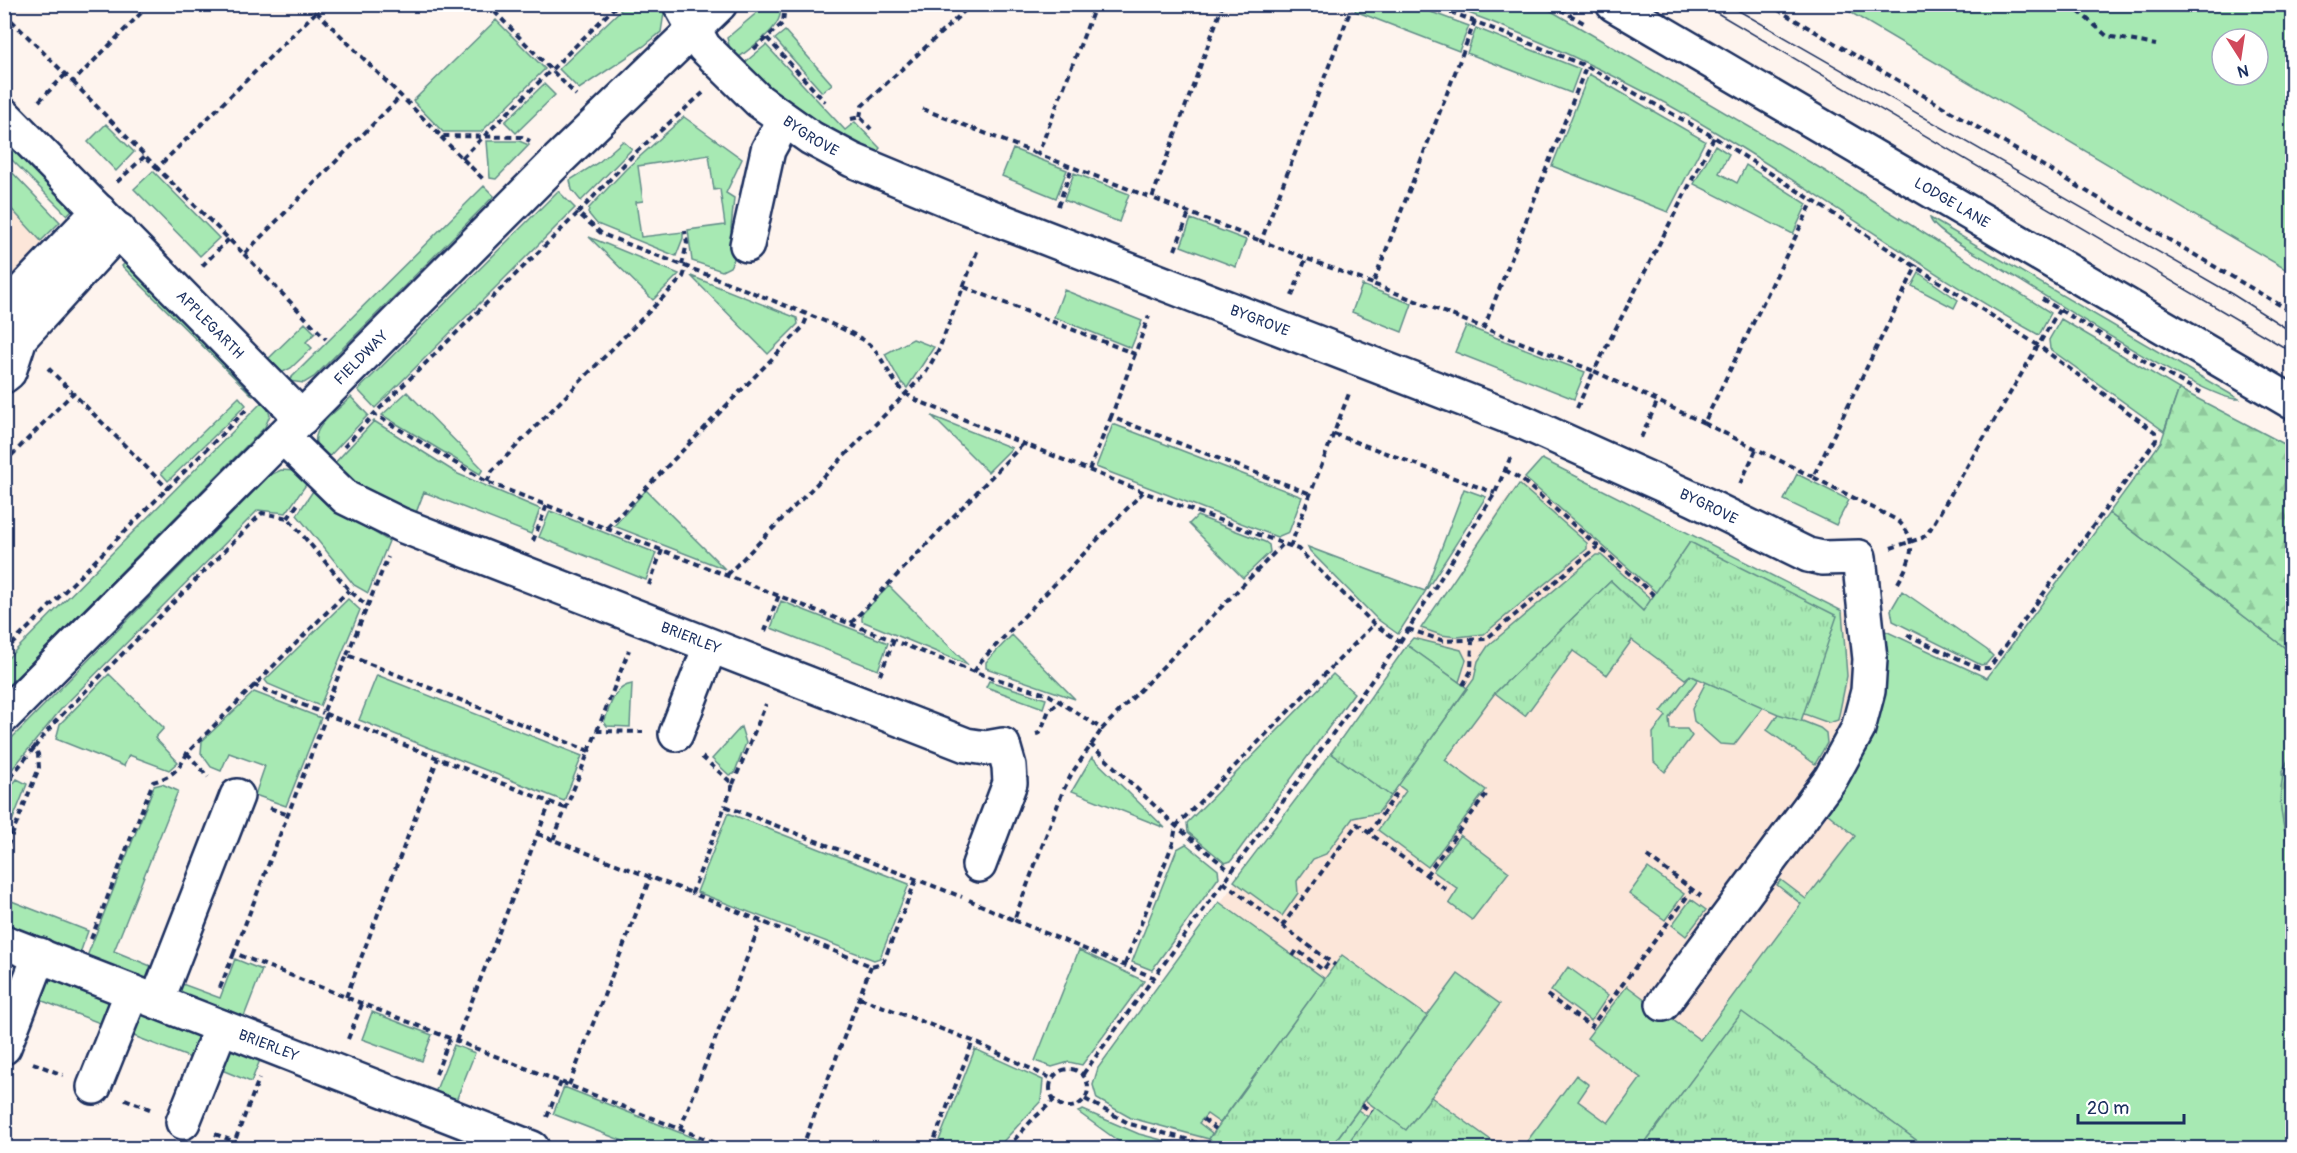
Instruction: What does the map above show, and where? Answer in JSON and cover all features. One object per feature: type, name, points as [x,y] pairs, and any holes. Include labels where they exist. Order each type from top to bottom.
[{"type":"street","name":"FIELDWAY","points":[[4,716],[600,118],[687,17],[720,4]]},
{"type":"street","name":"LODGE LANE","points":[[1613,4],[2292,402]]},
{"type":"street","name":"BYGROVE","points":[[687,17],[704,47],[727,72],[784,121],[852,160],[990,216],[1562,438],[1808,555],[1822,558],[1858,557]]},
{"type":"street","name":"APPLEGARTH","points":[[4,115],[271,386],[293,427]]},
{"type":"street","points":[[747,245],[768,150],[784,121]]},
{"type":"street","points":[[4,310],[109,221]]},
{"type":"street","points":[[4,376],[13,361],[20,338],[109,221]]},
{"type":"street","name":"BRIERLEY","points":[[293,427],[319,473],[346,498],[401,525],[966,745],[986,748],[1003,744],[1009,766],[1010,783],[980,865]]},
{"type":"street","points":[[1663,1004],[1831,778],[1858,729],[1868,692],[1870,659],[1858,557]]},
{"type":"street","points":[[676,734],[710,647]]},
{"type":"street","points":[[94,1087],[144,996],[237,796]]},
{"type":"street","name":"BRIERLEY","points":[[4,942],[525,1147]]},
{"type":"street","points":[[4,1047],[40,955]]},
{"type":"street","points":[[183,1122],[221,1027]]},
{"type":"path","points":[[73,81],[150,4]]},
{"type":"path","points":[[309,4],[485,181],[492,182]]},
{"type":"path","points":[[487,4],[600,118]]},
{"type":"path","points":[[462,158],[618,4]]},
{"type":"path","points":[[860,117],[862,106],[972,4]]},
{"type":"path","points":[[1038,154],[1096,4]]},
{"type":"path","points":[[1152,198],[1223,4]]},
{"type":"path","points":[[1261,241],[1353,4]]},
{"type":"path","points":[[1431,4],[1586,66],[1714,137],[1917,265],[2039,346],[2156,432],[2157,440],[1989,668],[1979,669],[1894,629]]},
{"type":"path","points":[[1768,4],[2292,312]]},
{"type":"path","points":[[2070,4],[2107,36],[2156,45]]},
{"type":"path","points":[[319,473],[374,414],[578,213],[634,154],[783,23],[784,5]]},
{"type":"path","points":[[157,168],[316,12]]},
{"type":"path","points":[[4,13],[327,339]]},
{"type":"path","points":[[1373,284],[1475,21]]},
{"type":"path","points":[[767,39],[826,104]]},
{"type":"path","points":[[1484,328],[1586,66]]},
{"type":"path","points":[[244,254],[400,97]]},
{"type":"path","points":[[923,109],[1594,371],[1658,400],[1897,520],[1905,527],[1912,542],[1910,561],[1894,591]]},
{"type":"path","points":[[841,120],[860,117]]},
{"type":"path","points":[[860,117],[875,134]]},
{"type":"path","points":[[441,136],[522,137],[536,145],[555,163]]},
{"type":"path","points":[[1562,438],[1714,137]]},
{"type":"path","points":[[476,190],[485,181]]},
{"type":"path","points":[[1704,423],[1813,201]]},
{"type":"path","points":[[578,213],[602,234],[687,266],[854,335],[873,347],[893,382],[905,394],[1023,444],[1304,554],[1374,624],[1400,642]]},
{"type":"path","points":[[727,575],[925,374],[939,349],[990,216]]},
{"type":"path","points":[[682,265],[687,243],[685,231]]},
{"type":"path","points":[[1280,327],[1306,258]]},
{"type":"path","points":[[1813,477],[1917,265]]},
{"type":"path","points":[[487,482],[492,471],[683,277],[687,266]]},
{"type":"path","points":[[1089,470],[1162,283]]},
{"type":"path","points":[[964,287],[1134,354]]},
{"type":"path","points":[[1858,557],[1912,542],[1928,533],[2059,310]]},
{"type":"path","points":[[608,528],[803,327],[808,315]]},
{"type":"path","points":[[319,346],[335,331]]},
{"type":"path","points":[[1290,547],[1362,359]]},
{"type":"path","points":[[43,364],[168,489]]},
{"type":"path","points":[[4,652],[271,386]]},
{"type":"path","points":[[4,463],[73,393]]},
{"type":"path","points":[[1626,467],[1658,400]]},
{"type":"path","points":[[374,414],[487,482],[851,622],[974,672],[1049,695],[1102,729]]},
{"type":"path","points":[[1111,417],[1311,494]]},
{"type":"path","points":[[1083,1074],[1400,642],[1495,494],[1525,423]]},
{"type":"path","points":[[1334,434],[1495,494]]},
{"type":"path","points":[[851,622],[1023,444]]},
{"type":"path","points":[[1505,470],[1522,480],[1655,596]]},
{"type":"path","points":[[974,672],[981,661],[1143,492]]},
{"type":"path","points":[[4,785],[54,723],[262,513],[288,518],[349,591],[367,606]]},
{"type":"path","points":[[218,993],[347,656],[401,525]]},
{"type":"path","points":[[1014,920],[1064,791],[1090,744],[1282,545]]},
{"type":"path","points":[[1408,629],[1444,641],[1472,641],[1493,636],[1598,546]]},
{"type":"path","points":[[78,970],[153,782],[170,777],[182,765],[187,753],[349,591]]},
{"type":"path","points":[[597,731],[641,620]]},
{"type":"path","points":[[1125,964],[1173,843],[1176,826],[1374,624]]},
{"type":"path","points":[[1463,684],[1471,671],[1472,641]]},
{"type":"path","points":[[347,656],[589,751],[553,840]]},
{"type":"path","points":[[733,784],[778,673]]},
{"type":"path","points":[[253,685],[565,808]]},
{"type":"path","points":[[1090,744],[1176,826],[1230,871]]},
{"type":"path","points":[[4,855],[39,768],[38,754],[33,748]]},
{"type":"path","points":[[346,997],[438,758]]},
{"type":"path","points":[[1369,833],[1397,793],[1394,791]]},
{"type":"path","points":[[1426,875],[1488,792]]},
{"type":"path","points":[[456,1041],[550,803]]},
{"type":"path","points":[[692,893],[725,806],[916,880],[1155,978]]},
{"type":"path","points":[[1282,926],[1357,824],[1448,891]]},
{"type":"path","points":[[538,834],[692,893],[871,966],[883,963],[916,880]]},
{"type":"path","points":[[1647,856],[1728,916]]},
{"type":"path","points":[[569,1085],[650,878]]},
{"type":"path","points":[[1223,882],[1335,964]]},
{"type":"path","points":[[1547,995],[1591,1027],[1692,890]]},
{"type":"path","points":[[680,1129],[761,922]]},
{"type":"path","points":[[1293,956],[1297,950],[1323,970],[1330,961]]},
{"type":"path","points":[[234,953],[728,1149]]},
{"type":"path","points":[[802,1149],[871,966]]},
{"type":"path","points":[[860,998],[973,1041],[1052,1079]]},
{"type":"path","points":[[931,1149],[973,1041]]},
{"type":"path","points":[[232,1149],[272,1047]]},
{"type":"path","points":[[1066,1068],[1083,1074],[1088,1085],[1085,1099],[1072,1107],[1061,1106],[1054,1100],[1050,1091],[1052,1079],[1066,1068]]},
{"type":"path","points":[[1085,1099],[1130,1124],[1193,1141],[1207,1149]]},
{"type":"path","points":[[1007,1149],[1032,1120],[1054,1100]]},
{"type":"path","points":[[1362,1105],[1371,1112]]},
{"type":"path","points":[[1203,1119],[1216,1129]]},
{"type":"path","points":[[1188,1149],[1193,1141]]},
{"type":"shaded area","points":[[4,202],[65,266],[5,332],[4,332]]},
{"type":"shaded area","points":[[1542,459],[1842,611],[1986,678],[2109,513],[2292,653],[2292,752],[2282,772],[2289,851],[2292,855],[2292,1148],[1927,1148],[1742,1013],[1641,1148],[1207,1148],[1094,1076],[1421,628],[1511,492]]},
{"type":"green space","points":[[1358,4],[1412,5],[1469,26],[1459,51],[1355,11]]},
{"type":"green space","points":[[626,5],[659,5],[664,13],[661,32],[579,89],[559,69]]},
{"type":"green space","points":[[766,5],[779,5],[778,20],[767,35],[737,59],[730,49],[727,38]]},
{"type":"green space","points":[[1447,5],[1541,5],[1825,171],[2051,313],[2039,335],[1958,287],[1758,158],[1685,114],[1585,62]]},
{"type":"green space","points":[[1838,5],[2292,5],[2292,273]]},
{"type":"green space","points":[[496,20],[545,69],[481,132],[443,132],[413,101]]},
{"type":"green space","points":[[1476,28],[1580,69],[1571,93],[1467,53]]},
{"type":"green space","points":[[785,31],[832,84],[822,92],[775,39]]},
{"type":"green space","points":[[766,45],[845,130],[855,122],[880,148],[875,155],[839,136],[789,104],[743,64]]},
{"type":"green space","points":[[1589,74],[1705,141],[1668,212],[1552,166]]},
{"type":"green space","points":[[544,84],[555,95],[516,133],[505,122]]},
{"type":"green space","points":[[684,117],[742,159],[726,193],[734,198],[731,228],[734,259],[730,267],[722,271],[692,261],[688,230],[725,225],[720,189],[714,190],[709,155],[638,166],[643,201],[636,202],[641,237],[683,232],[676,256],[597,224],[588,213],[589,208],[626,169]]},
{"type":"green space","points":[[106,124],[134,152],[116,171],[88,142]]},
{"type":"green space","points":[[4,138],[74,208],[67,215],[5,153]]},
{"type":"green space","points":[[487,141],[519,141],[529,145],[496,179],[490,178]]},
{"type":"green space","points":[[623,141],[632,149],[581,201],[572,190],[570,180],[599,162]]},
{"type":"green space","points":[[1715,145],[1729,154],[1719,173],[1737,183],[1746,165],[1807,204],[1793,234],[1694,184]]},
{"type":"green space","points":[[1013,149],[1067,170],[1056,198],[1002,176]]},
{"type":"green space","points":[[8,168],[60,222],[41,241],[5,202],[5,172]]},
{"type":"green space","points":[[153,171],[219,238],[200,256],[134,189]]},
{"type":"green space","points":[[1074,173],[1129,194],[1119,222],[1064,200]]},
{"type":"green space","points":[[484,186],[494,196],[314,377],[304,383],[288,381]]},
{"type":"green space","points":[[558,191],[575,208],[375,408],[358,390]]},
{"type":"green space","points":[[1930,218],[2239,399],[2221,395],[2192,382],[2118,341],[1957,242],[1939,229]]},
{"type":"green space","points":[[1191,219],[1246,240],[1236,267],[1181,246]]},
{"type":"green space","points":[[589,237],[679,274],[653,300]]},
{"type":"green space","points":[[126,262],[258,391],[253,396],[122,266]]},
{"type":"green space","points":[[1919,273],[1958,300],[1954,308],[1912,286]]},
{"type":"green space","points":[[691,276],[797,318],[798,324],[768,354]]},
{"type":"green space","points":[[1362,285],[1412,304],[1402,332],[1352,312]]},
{"type":"green space","points":[[1064,290],[1142,321],[1131,348],[1054,317]]},
{"type":"green space","points":[[2061,319],[2179,389],[2164,431],[2050,349],[2049,340]]},
{"type":"green space","points":[[305,323],[315,333],[306,342],[312,348],[291,368],[279,374],[266,361]]},
{"type":"green space","points":[[1466,326],[1585,372],[1574,399],[1455,352]]},
{"type":"green space","points":[[913,339],[934,347],[907,388],[900,381],[885,354]]},
{"type":"green space","points":[[2179,389],[2292,448],[2292,653],[2109,513],[2161,442]]},
{"type":"green space","points":[[407,392],[483,469],[480,474],[382,415]]},
{"type":"green space","points":[[239,397],[246,405],[168,481],[161,473]]},
{"type":"green space","points":[[351,397],[368,415],[325,461],[318,451],[317,434],[327,419]]},
{"type":"green space","points":[[264,400],[270,415],[265,427],[5,689],[5,661]]},
{"type":"green space","points":[[932,416],[1012,448],[988,472]]},
{"type":"green space","points":[[374,421],[458,474],[540,509],[531,534],[424,492],[414,518],[379,502],[331,467]]},
{"type":"green space","points":[[1113,424],[1302,497],[1289,532],[1277,537],[1096,467]]},
{"type":"green space","points":[[1542,459],[1842,611],[1847,676],[1838,720],[1829,723],[1804,714],[1690,542],[1657,593],[1525,478]]},
{"type":"green space","points":[[281,470],[295,471],[308,482],[286,513],[258,510],[62,708],[5,778],[5,745],[270,475]]},
{"type":"green space","points":[[1797,474],[1849,500],[1836,525],[1784,500]]},
{"type":"green space","points":[[1519,484],[1587,543],[1587,549],[1484,634],[1457,637],[1441,635],[1421,628]]},
{"type":"green space","points":[[315,488],[341,513],[389,541],[368,593],[354,585],[297,515]]},
{"type":"green space","points":[[1464,489],[1486,497],[1398,634],[1377,619],[1308,547],[1425,591]]},
{"type":"green space","points":[[646,490],[725,569],[614,526]]},
{"type":"green space","points":[[550,511],[656,553],[646,580],[539,537]]},
{"type":"green space","points":[[2109,513],[2292,653],[2292,752],[2282,772],[2289,851],[2292,855],[2292,1148],[1927,1148],[1742,1013],[1641,1148],[1522,1148],[1576,1075],[1589,1085],[1578,1101],[1608,1123],[1641,1078],[1587,1038],[1627,986],[1700,1040],[1801,904],[1777,885],[1781,880],[1806,899],[1855,836],[1822,809],[1877,627],[1987,678]]},
{"type":"green space","points":[[1197,516],[1265,542],[1269,545],[1270,552],[1243,578],[1189,524]]},
{"type":"green space","points":[[1690,542],[1837,616],[1801,721],[1778,714],[1690,675],[1685,679],[1632,640],[1607,675],[1573,651],[1525,716],[1495,693],[1611,581],[1643,611]]},
{"type":"green space","points":[[1596,555],[1601,555],[1652,600],[1643,611],[1611,581],[1495,693],[1445,760],[1486,790],[1428,867],[1378,830],[1406,791],[1398,785],[1474,679],[1478,661],[1488,646]]},
{"type":"green space","points":[[889,586],[968,665],[862,621],[862,614]]},
{"type":"green space","points":[[1902,591],[1993,656],[1986,664],[1981,665],[1893,621],[1891,610]]},
{"type":"green space","points":[[348,599],[360,610],[320,706],[268,684],[265,680]]},
{"type":"green space","points":[[781,601],[888,643],[878,670],[771,628]]},
{"type":"green space","points":[[1012,635],[1075,699],[986,668],[986,662]]},
{"type":"green space","points":[[1413,638],[1461,650],[1466,660],[1459,682],[1407,645]]},
{"type":"green space","points":[[1407,645],[1467,688],[1391,796],[1331,753]]},
{"type":"green space","points":[[109,674],[164,728],[155,738],[178,762],[169,770],[129,755],[124,766],[56,739],[60,724]]},
{"type":"green space","points":[[1333,674],[1354,693],[1231,861],[1225,863],[1188,832],[1187,823]]},
{"type":"green space","points":[[377,675],[582,756],[564,801],[359,720]]},
{"type":"green space","points":[[1690,675],[1698,679],[1669,718],[1670,729],[1687,729],[1692,736],[1665,772],[1654,762],[1653,733],[1666,716],[1661,712]]},
{"type":"green space","points":[[989,681],[1046,699],[1043,708],[986,687]]},
{"type":"green space","points":[[1706,682],[1764,706],[1734,745],[1720,744],[1694,721],[1692,709]]},
{"type":"green space","points":[[632,684],[630,727],[607,726],[604,722],[613,698],[620,689]]},
{"type":"green space","points":[[254,692],[321,718],[286,806],[255,795],[265,766],[229,753],[221,771],[211,767],[201,753],[202,741]]},
{"type":"green space","points":[[1782,713],[1820,728],[1826,733],[1827,743],[1815,764],[1767,730],[1778,714]]},
{"type":"green space","points":[[741,727],[746,743],[734,774],[729,775],[712,759]]},
{"type":"green space","points":[[2292,752],[2292,854],[2289,851],[2280,801],[2283,777]]},
{"type":"green space","points":[[1331,753],[1391,796],[1378,813],[1353,818],[1326,854],[1313,859],[1297,881],[1298,893],[1282,916],[1234,881]]},
{"type":"green space","points":[[1092,757],[1165,828],[1072,791]]},
{"type":"green space","points":[[17,779],[27,784],[5,839],[5,794]]},
{"type":"green space","points":[[162,784],[178,791],[114,951],[153,967],[148,979],[143,981],[86,959],[154,786]]},
{"type":"green space","points":[[728,813],[909,884],[880,958],[874,960],[697,892]]},
{"type":"green space","points":[[1460,835],[1509,872],[1472,920],[1449,903],[1458,889],[1433,871]]},
{"type":"green space","points":[[1186,844],[1218,870],[1219,877],[1152,970],[1132,962],[1177,849]]},
{"type":"green space","points":[[1648,868],[1684,894],[1665,920],[1629,894]]},
{"type":"green space","points":[[4,898],[88,931],[79,956],[5,927]]},
{"type":"green space","points":[[1691,899],[1706,910],[1686,936],[1672,925]]},
{"type":"green space","points":[[1219,902],[1325,979],[1220,1123],[1207,1114],[1199,1123],[1212,1133],[1209,1139],[1131,1118],[1097,1099],[1093,1085],[1098,1068]]},
{"type":"green space","points":[[1079,950],[1144,981],[1082,1065],[1069,1062],[1052,1067],[1035,1061]]},
{"type":"green space","points":[[1342,955],[1427,1016],[1330,1148],[1222,1148],[1209,1139]]},
{"type":"green space","points":[[235,959],[262,970],[243,1019],[176,993],[177,982],[220,998]]},
{"type":"green space","points":[[1568,967],[1608,996],[1591,1021],[1551,991]]},
{"type":"green space","points":[[1458,974],[1500,1004],[1406,1131],[1365,1100]]},
{"type":"green space","points":[[43,976],[114,1003],[105,1025],[35,998]]},
{"type":"green space","points":[[134,1010],[205,1037],[196,1060],[126,1033]]},
{"type":"green space","points":[[372,1012],[432,1035],[422,1061],[362,1039]]},
{"type":"green space","points":[[1742,1012],[1927,1148],[1641,1148]]},
{"type":"green space","points":[[454,1045],[475,1053],[455,1103],[434,1095]]},
{"type":"green space","points":[[226,1047],[260,1060],[251,1082],[217,1068]]},
{"type":"green space","points":[[975,1049],[1043,1080],[1041,1101],[997,1148],[936,1148]]},
{"type":"green space","points":[[564,1087],[714,1146],[641,1148],[553,1114]]},
{"type":"green space","points":[[1431,1097],[1502,1148],[1344,1148],[1375,1107],[1406,1130]]},
{"type":"green space","points":[[1083,1110],[1139,1134],[1185,1146],[1128,1148],[1078,1112]]},
{"type":"green space","points":[[1358,1110],[1368,1117],[1344,1148],[1330,1148]]},
{"type":"tram line","points":[[1702,4],[2292,352]]},
{"type":"tram line","points":[[1727,4],[2232,294],[2292,332]]}]
